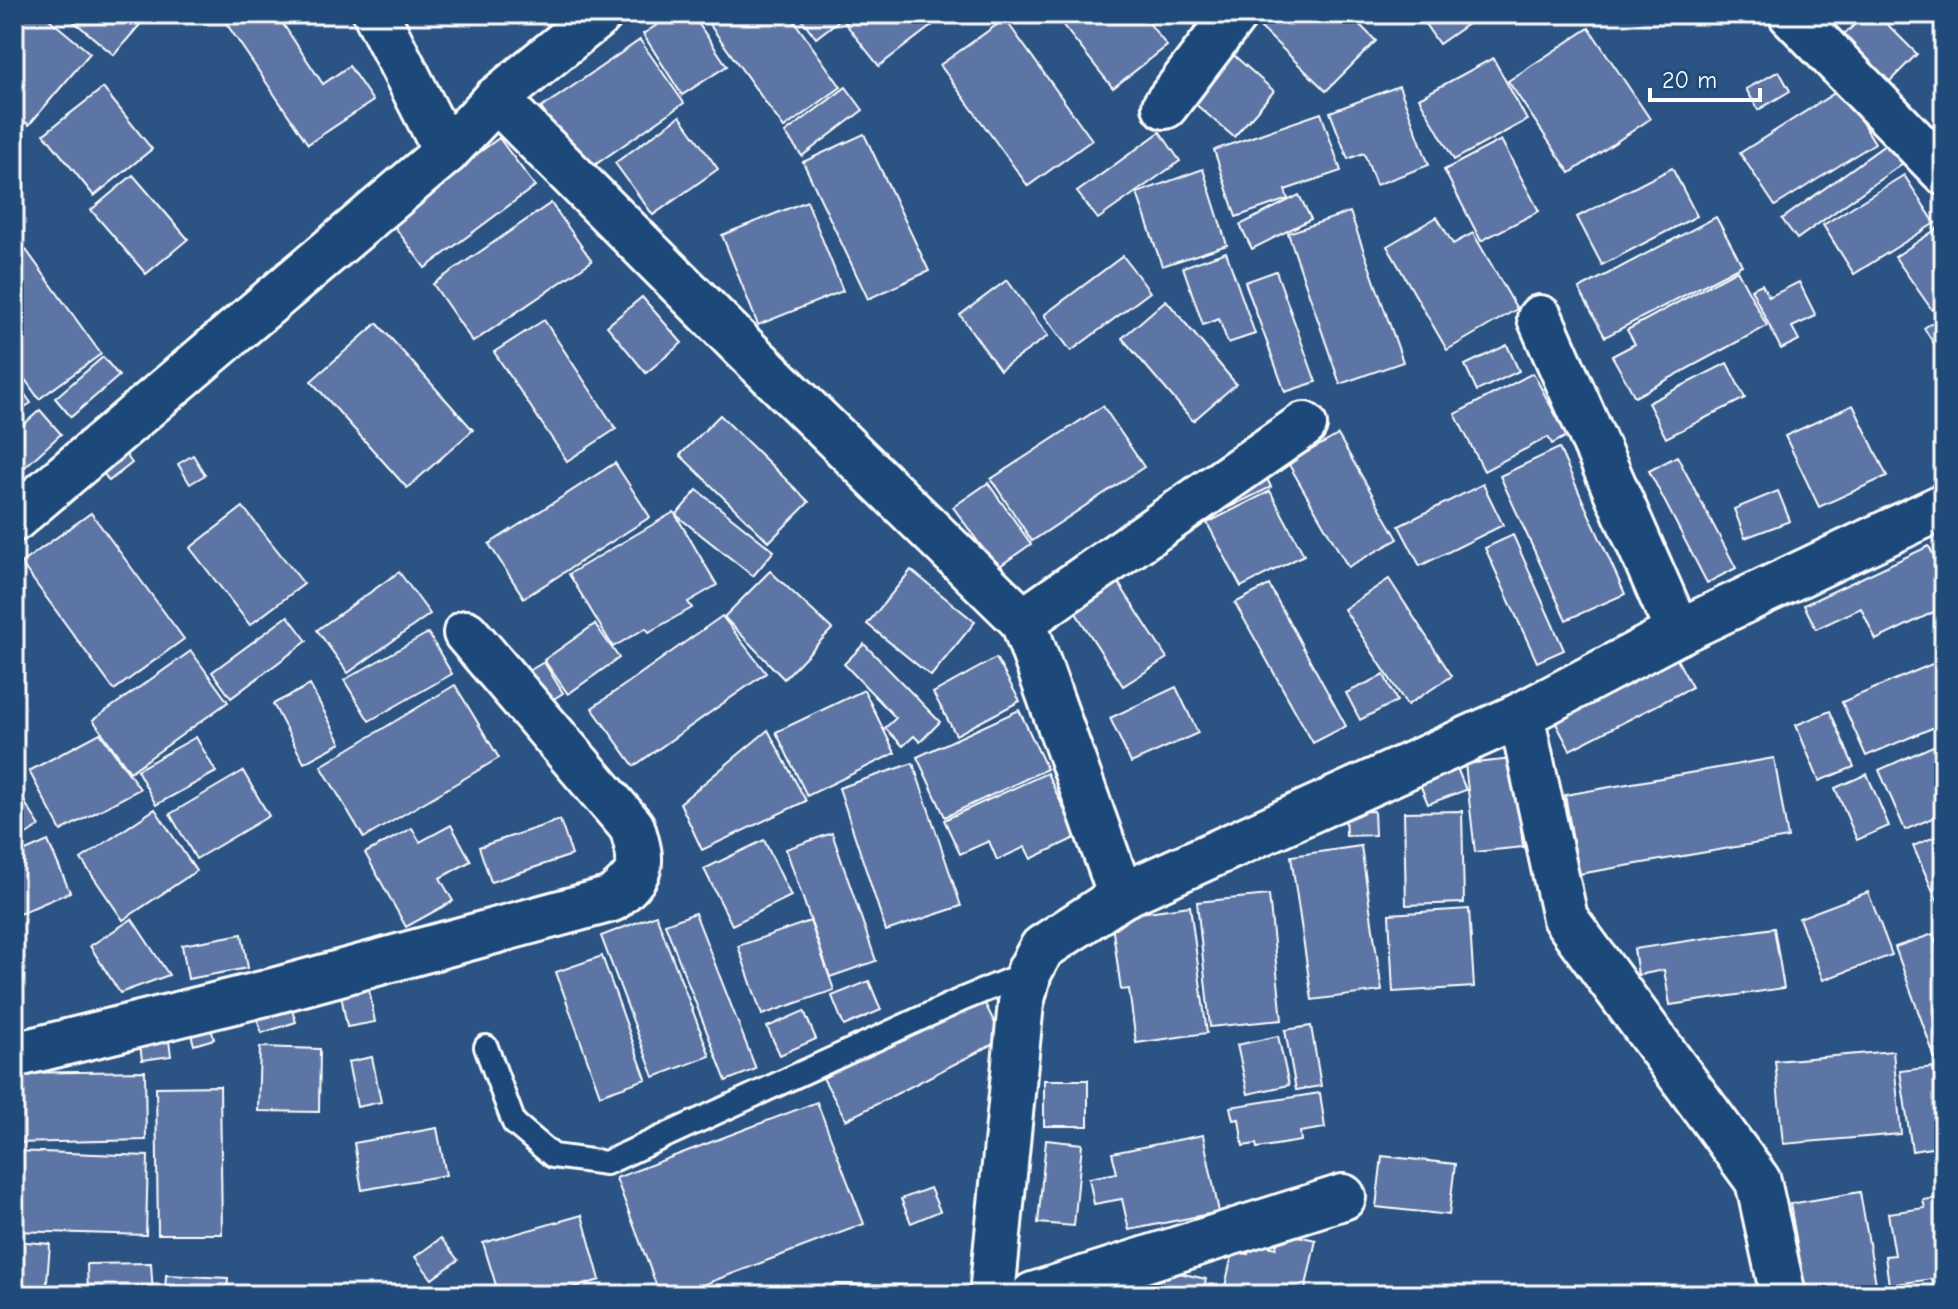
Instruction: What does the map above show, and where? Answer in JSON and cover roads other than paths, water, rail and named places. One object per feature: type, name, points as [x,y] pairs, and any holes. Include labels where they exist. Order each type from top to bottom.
[{"type":"street","points":[[376,14],[446,152]]},
{"type":"street","points":[[14,519],[446,152],[496,99],[600,14]]},
{"type":"street","points":[[1165,106],[1235,14]]},
{"type":"street","points":[[1791,14],[1944,172]]},
{"type":"street","points":[[496,99],[1023,621],[1121,896]]},
{"type":"street","points":[[1540,318],[1678,632]]},
{"type":"street","points":[[1023,621],[1304,425]]},
{"type":"street","points":[[992,1295],[1021,1003],[1029,972],[1042,948],[1121,896],[1521,715],[1678,632],[1944,506]]},
{"type":"street","points":[[14,1055],[266,993],[612,899],[634,881],[641,856],[632,827],[466,633]]},
{"type":"street","points":[[1521,715],[1565,918],[1758,1181],[1783,1295]]},
{"type":"street","points":[[1033,1295],[1343,1197]]},
{"type":"lane","points":[[486,1047],[514,1123],[553,1156],[606,1163],[963,999],[1029,972]]}]
